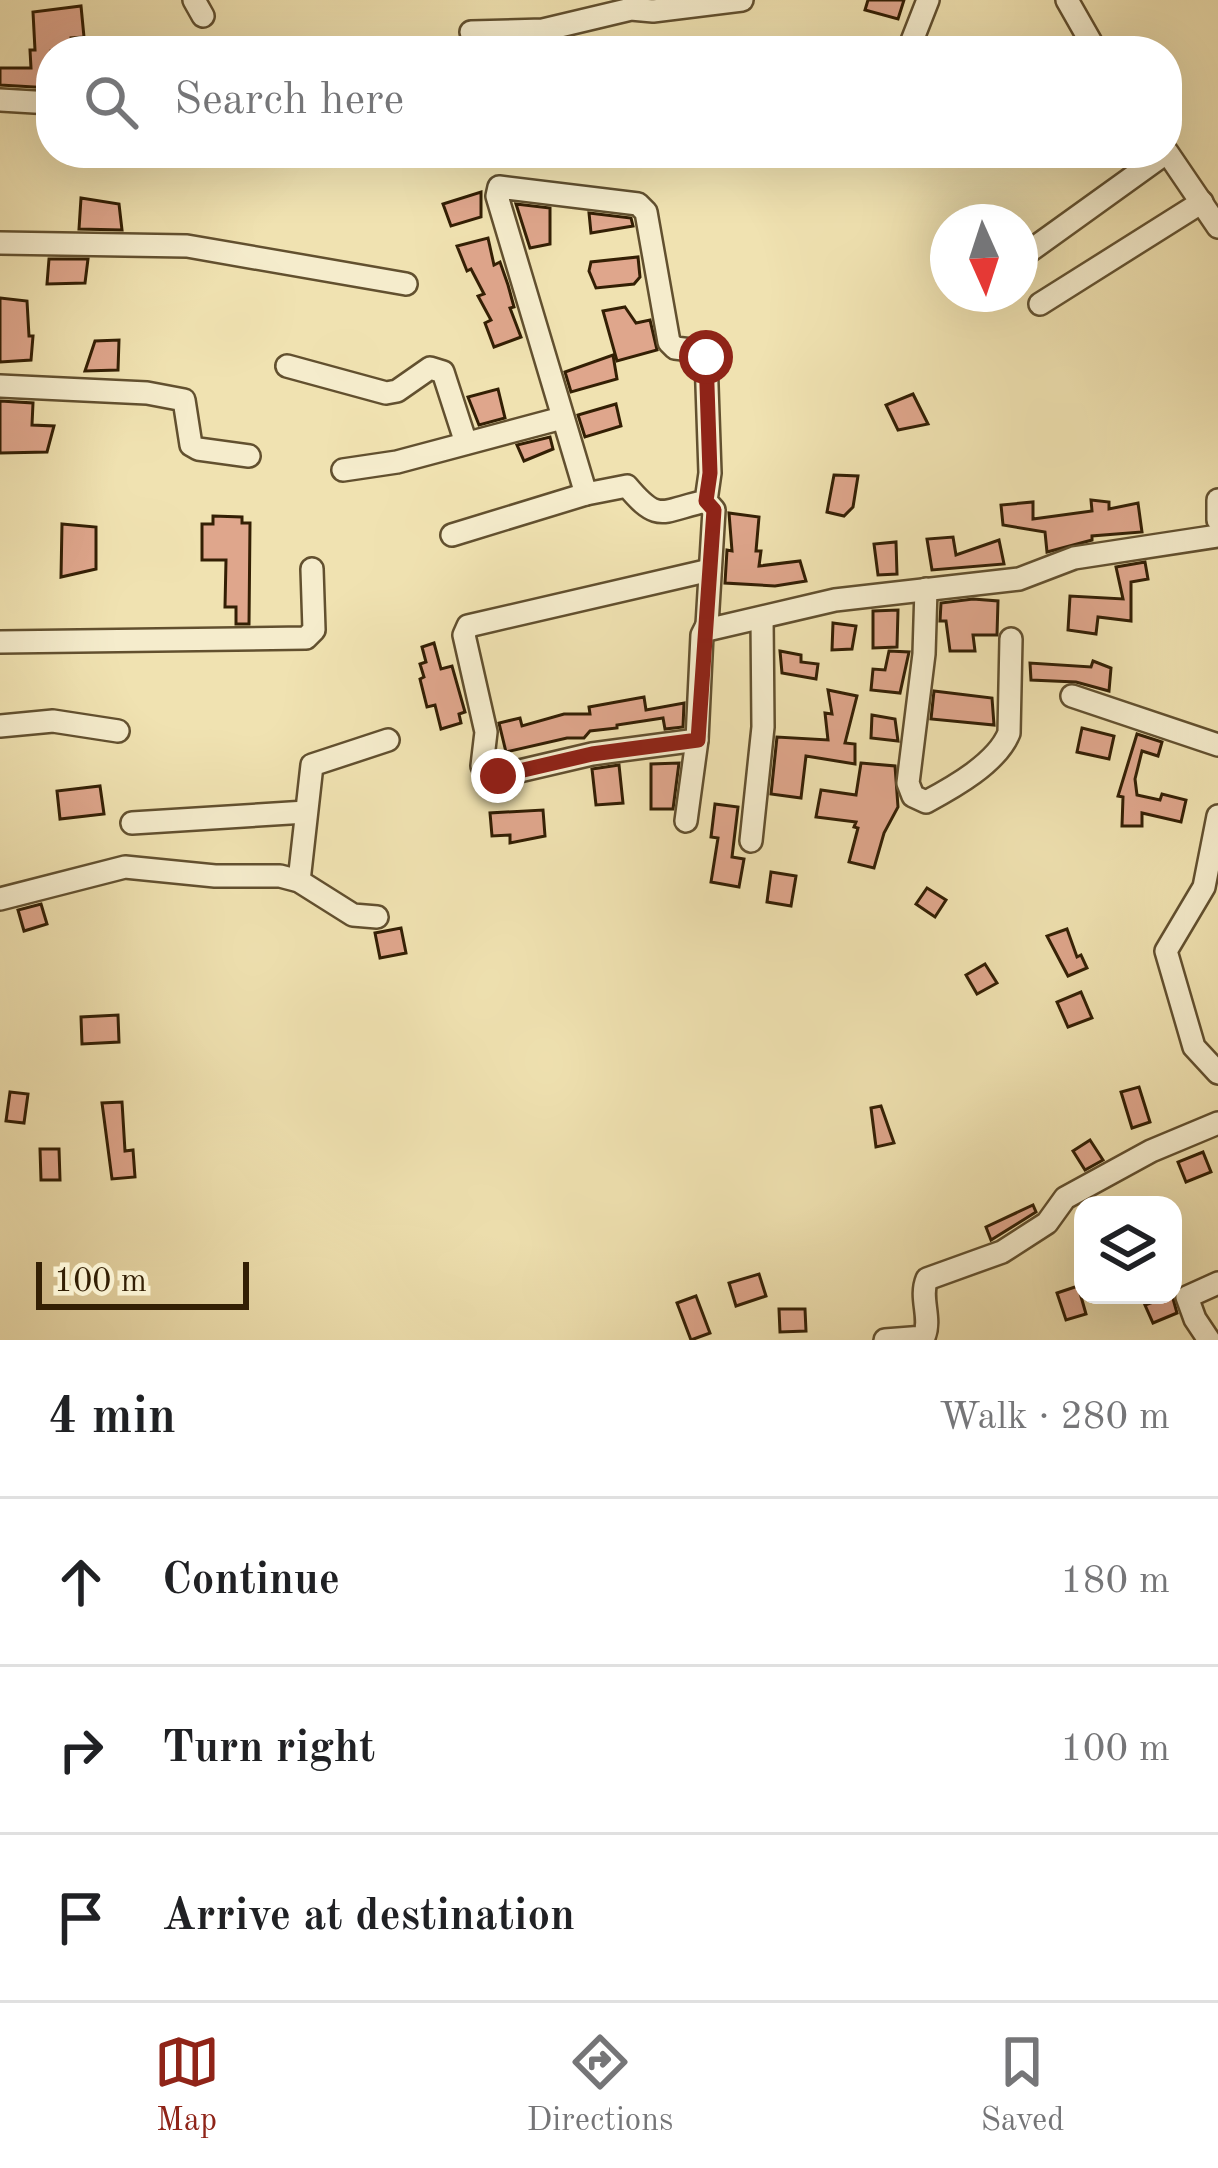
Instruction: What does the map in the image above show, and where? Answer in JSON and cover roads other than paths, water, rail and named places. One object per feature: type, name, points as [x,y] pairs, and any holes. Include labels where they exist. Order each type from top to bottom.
[{"type":"street","points":[[471,32],[543,30],[631,9],[652,11],[742,0]]},
{"type":"street","points":[[914,36],[928,0]]},
{"type":"street","points":[[1067,0],[1087,36]]},
{"type":"street","points":[[0,100],[36,102]]},
{"type":"street","points":[[1038,245],[1145,168]]},
{"type":"street","points":[[1177,168],[1218,227]]},
{"type":"street","points":[[586,494],[496,196],[499,187],[638,205],[646,212],[668,342],[706,357],[710,473],[706,501],[714,510],[698,740],[686,821]]},
{"type":"street","points":[[1040,304],[1202,202]]},
{"type":"street","points":[[0,243],[187,247],[406,284]]},
{"type":"street","points":[[287,366],[386,393],[430,368],[443,372],[466,443]]},
{"type":"street","points":[[0,386],[147,393],[184,400],[191,445],[249,456]]},
{"type":"street","points":[[343,470],[397,462],[562,418]]},
{"type":"street","points":[[452,535],[627,486],[646,510],[655,513],[706,501]]},
{"type":"street","points":[[1218,500],[1218,520]]},
{"type":"street","points":[[706,625],[711,629],[835,600],[1019,579],[1073,558],[1218,536]]},
{"type":"street","points":[[0,642],[306,638],[314,630],[312,568]]},
{"type":"street","points":[[698,740],[592,754],[498,776],[486,774],[482,766],[486,732],[464,635],[468,626],[710,570]]},
{"type":"street","points":[[926,589],[924,654],[908,784],[913,796],[926,802],[953,788],[1004,744],[1009,733],[1011,639]]},
{"type":"street","points":[[751,842],[763,728],[762,618]]},
{"type":"street","points":[[1072,696],[1218,745]]},
{"type":"street","points":[[0,726],[53,721],[118,731]]},
{"type":"street","points":[[299,881],[312,765],[388,740]]},
{"type":"street","points":[[132,823],[306,812]]},
{"type":"street","points":[[1218,816],[1204,887],[1166,951],[1194,1047],[1218,1073]]},
{"type":"street","points":[[0,899],[125,867],[215,876],[280,876],[299,881],[353,915],[377,917]]},
{"type":"street","points":[[885,1340],[924,1337],[928,1327],[922,1289],[927,1279],[1002,1252],[1047,1222],[1065,1198],[1151,1151],[1218,1123]]},
{"type":"street","points":[[1209,1340],[1187,1297],[1218,1283]]}]
